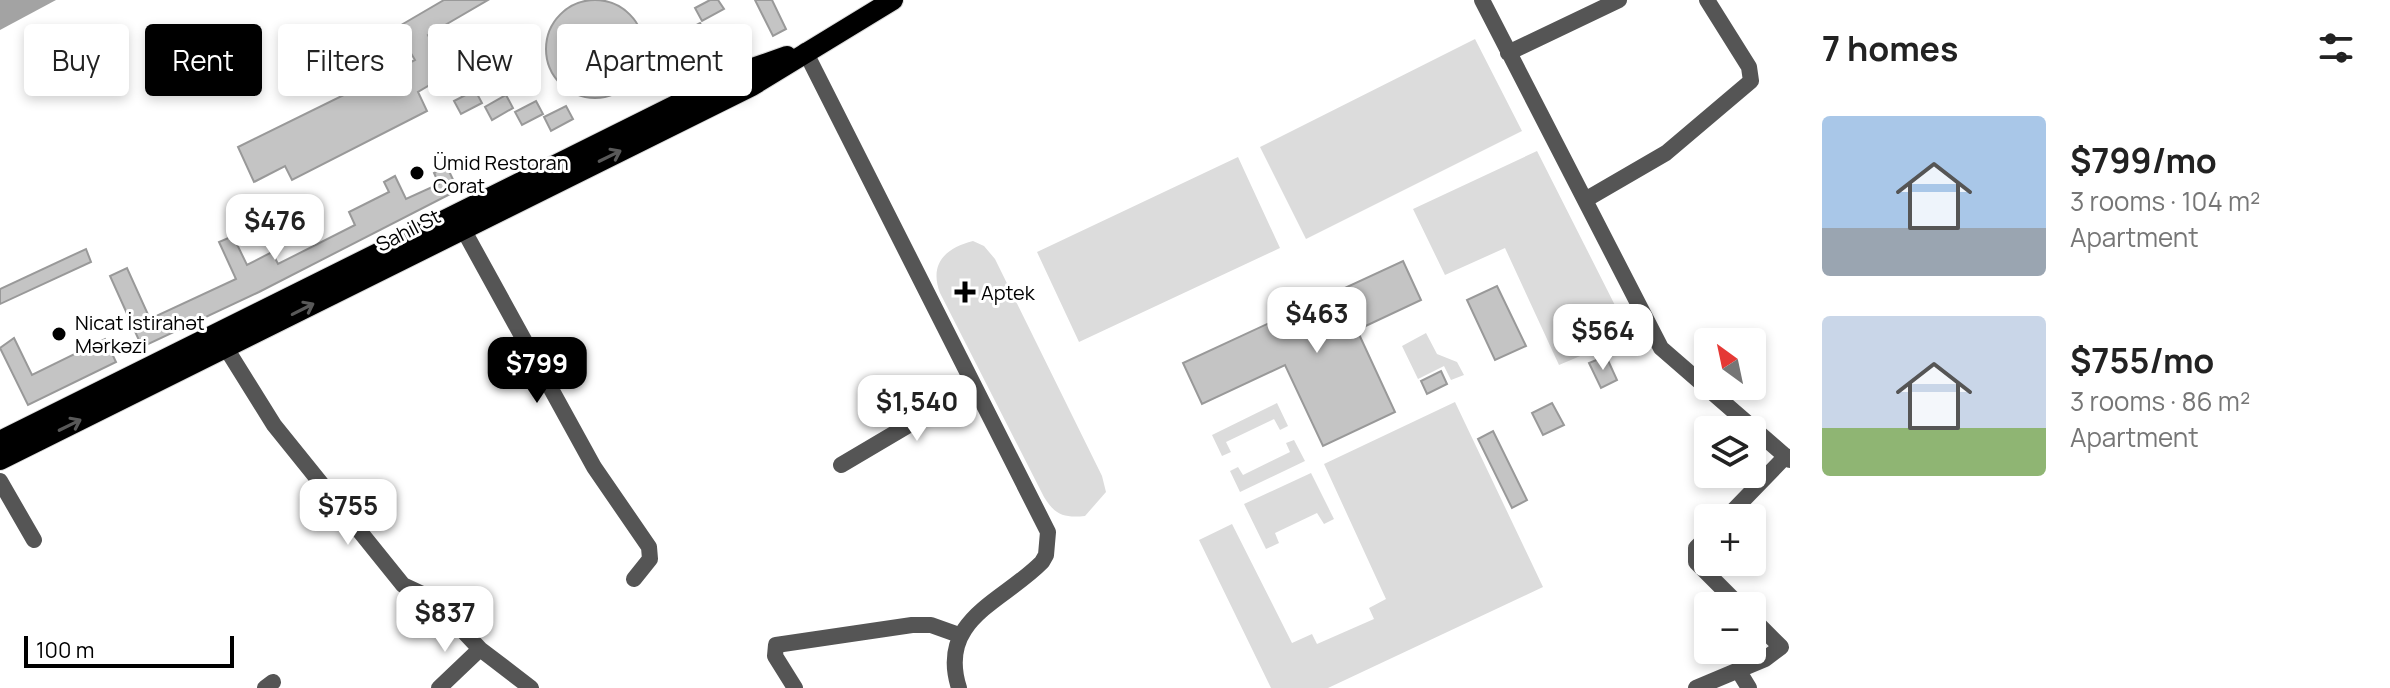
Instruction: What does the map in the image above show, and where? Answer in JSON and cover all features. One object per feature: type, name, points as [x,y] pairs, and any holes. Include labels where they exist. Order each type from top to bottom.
[{"type":"main road","points":[[805,51],[893,0]]},
{"type":"main road","name":"Sahil St","points":[[0,460],[760,82],[805,51]]},
{"type":"main road","name":"Sahil St","points":[[0,441],[744,71],[805,51]]},
{"type":"street","points":[[1482,0],[1661,348],[1788,458],[1740,504]]},
{"type":"street","points":[[1508,53],[1619,0]]},
{"type":"street","points":[[1585,200],[1666,153],[1751,81],[1749,67],[1707,0]]},
{"type":"street","points":[[805,51],[973,387],[1043,519],[1049,543],[1042,562],[976,615],[959,635],[954,667],[959,688]]},
{"type":"street","points":[[463,229],[594,467],[649,547],[650,559],[634,579]]},
{"type":"street","points":[[226,348],[274,425],[403,585],[438,603],[480,649],[531,688]]},
{"type":"street","points":[[841,465],[973,387]]},
{"type":"street","points":[[0,481],[34,540]]},
{"type":"street","points":[[1710,576],[1726,592]]},
{"type":"street","points":[[795,688],[775,656],[776,645],[912,625],[931,625],[959,635]]},
{"type":"street","points":[[1696,688],[1786,651],[1766,632]]},
{"type":"street","points":[[439,688],[480,649]]},
{"type":"street","points":[[1738,670],[1749,688]]},
{"type":"shaded area","points":[[0,0],[56,0],[0,30]]},
{"type":"shaded area","points":[[1475,39],[1522,131],[1306,239],[1260,147]]},
{"type":"shaded area","points":[[1537,151],[1630,335],[1559,365],[1505,248],[1445,275],[1413,209]]},
{"type":"shaded area","points":[[1238,157],[1280,248],[1079,342],[1037,252]]},
{"type":"shaded area","points":[[973,241],[984,246],[995,259],[1102,476],[1106,492],[1085,516],[1061,514],[1044,497],[940,293],[937,274],[942,259],[954,248]]},
{"type":"shaded area","points":[[1426,333],[1437,354],[1457,362],[1464,375],[1451,380],[1444,366],[1418,379],[1402,346]]},
{"type":"shaded area","points":[[1455,402],[1543,587],[1328,688],[1271,688],[1199,540],[1232,524],[1292,643],[1312,634],[1317,644],[1374,619],[1369,608],[1386,599],[1324,464]]},
{"type":"shaded area","points":[[1277,403],[1288,426],[1280,430],[1274,419],[1226,442],[1231,452],[1222,456],[1212,435]]},
{"type":"shaded area","points":[[1294,440],[1305,461],[1240,492],[1230,471],[1238,467],[1243,475],[1290,452],[1286,443]]},
{"type":"shaded area","points":[[1311,473],[1334,519],[1324,524],[1317,513],[1275,533],[1279,543],[1266,549],[1244,504]]},
{"type":"building","points":[[444,0],[488,0],[447,24],[428,24],[428,86],[418,92],[427,111],[292,180],[285,166],[254,182],[238,147],[342,96],[412,96],[412,61],[415,60],[412,55],[412,24],[403,24]]},
{"type":"building","points":[[595,0],[614,4],[635,22],[557,24],[557,78],[550,68],[546,49],[550,30],[561,15],[576,4]]},
{"type":"building","points":[[710,0],[718,0],[724,9],[702,21],[695,8]]},
{"type":"building","points":[[755,0],[772,0],[786,29],[773,36]]},
{"type":"building","points":[[464,96],[478,96],[482,103],[461,114],[454,101]]},
{"type":"building","points":[[507,96],[513,108],[492,120],[485,107]]},
{"type":"building","points":[[536,101],[543,114],[522,125],[515,112]]},
{"type":"building","points":[[566,106],[573,119],[551,131],[544,117]]},
{"type":"building","points":[[447,167],[458,190],[259,292],[142,347],[110,276],[127,268],[150,319],[236,279],[219,242],[233,236],[247,265],[272,252],[278,264],[355,225],[349,212],[389,192],[384,182],[395,176],[406,199],[439,184],[434,173]]},
{"type":"building","points":[[86,249],[91,262],[0,304],[0,289]]},
{"type":"building","points":[[1403,261],[1421,300],[1357,330],[1395,412],[1323,446],[1285,365],[1202,404],[1183,363]]},
{"type":"building","points":[[1497,286],[1526,346],[1495,360],[1467,300]]},
{"type":"building","points":[[14,338],[32,375],[105,339],[116,362],[28,405],[0,348]]},
{"type":"building","points":[[1606,356],[1617,380],[1601,388],[1589,363]]},
{"type":"building","points":[[1441,371],[1447,384],[1427,394],[1421,381]]},
{"type":"building","points":[[1552,403],[1564,425],[1543,435],[1532,413]]},
{"type":"building","points":[[1493,431],[1527,500],[1512,508],[1478,439]]},
{"type":"place","name":"Ümid Restoran Corat","points":[[417,173]]},
{"type":"place","name":"Aptek","points":[[965,292]]},
{"type":"place","name":"Nicat İstirahət Mərkəzi","points":[[59,334]]}]
